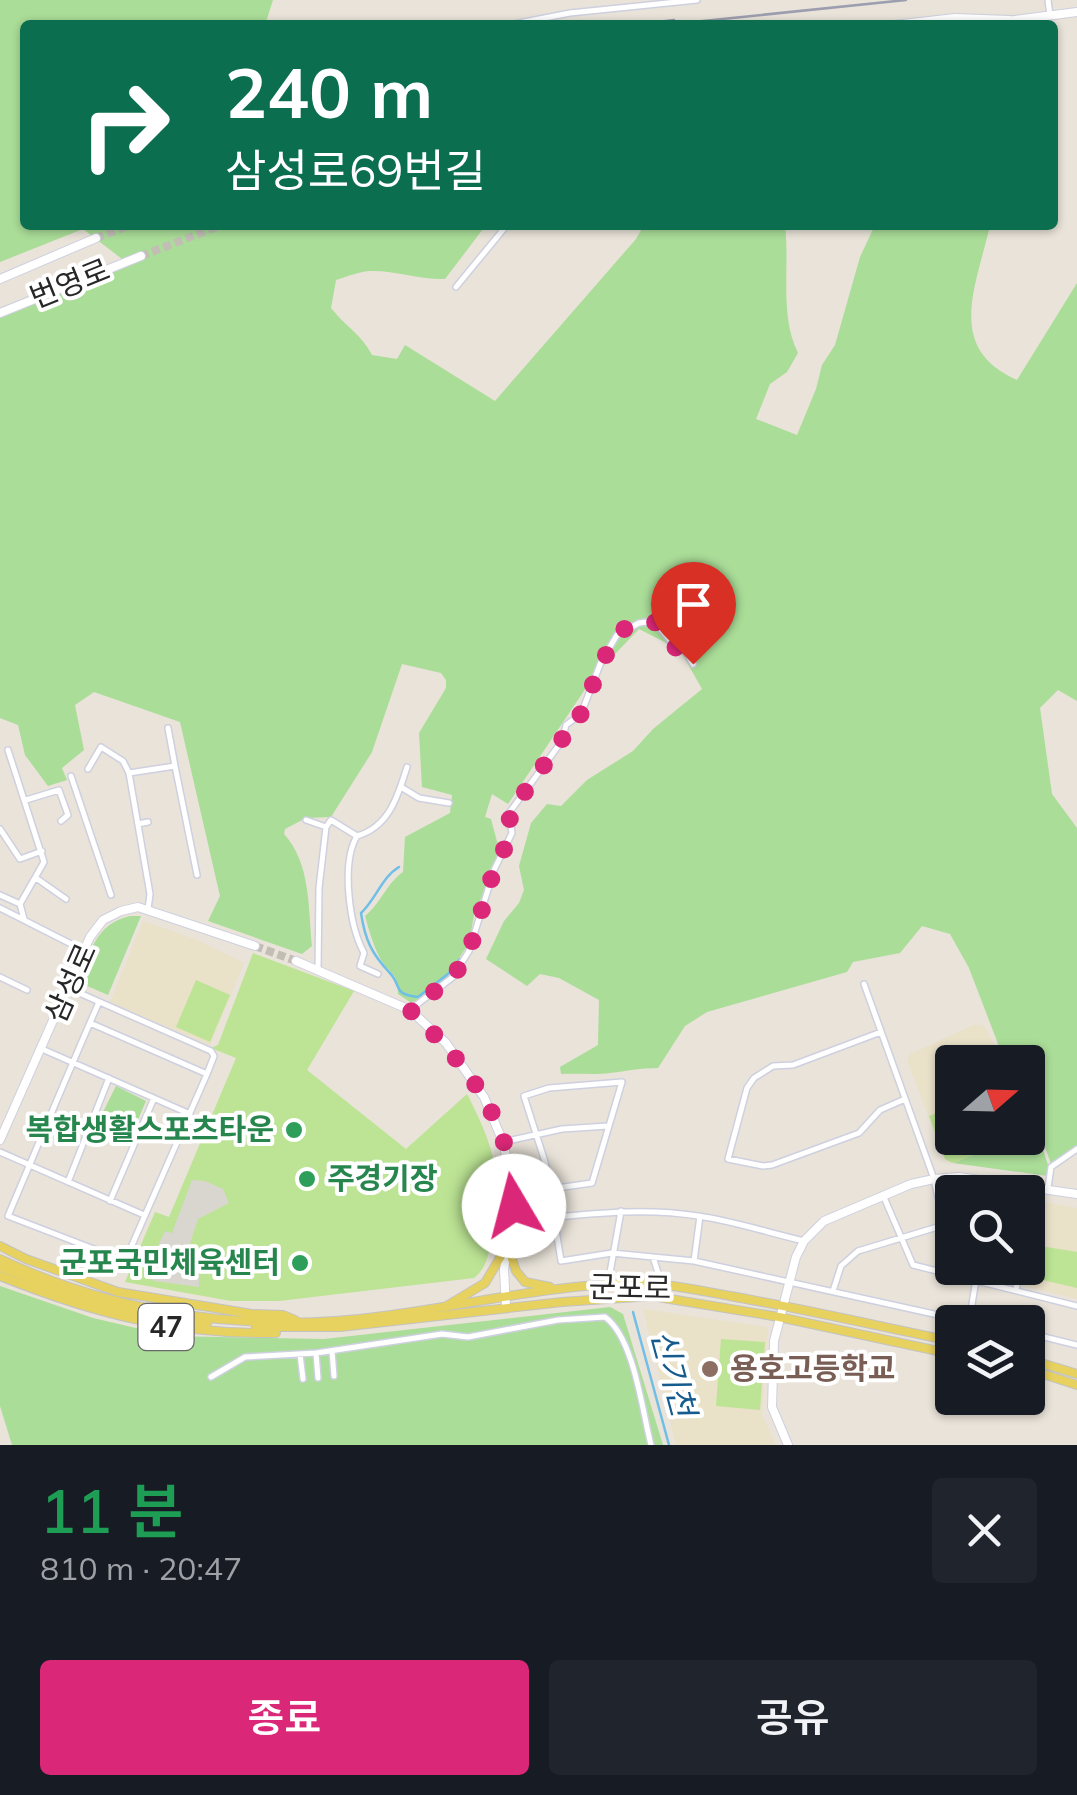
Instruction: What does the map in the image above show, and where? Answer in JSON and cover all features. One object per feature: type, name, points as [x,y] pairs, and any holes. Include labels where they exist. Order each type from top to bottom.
[{"type":"main road","name":"군포로","points":[[0,1246],[118,1292],[224,1310],[283,1315],[304,1323]]},
{"type":"main road","points":[[507,1246],[525,1282],[560,1288]]},
{"type":"main road","points":[[401,1321],[406,1316],[434,1312],[485,1283],[507,1246]]},
{"type":"main road","name":"군포로","points":[[0,1259],[75,1290],[201,1318],[304,1323],[440,1308],[560,1288],[662,1285],[781,1304],[935,1337]]},
{"type":"main road","name":"군포로","points":[[0,1267],[98,1303],[196,1322],[247,1327],[340,1327],[639,1296],[778,1317],[935,1350]]},
{"type":"main road","name":"군포로","points":[[0,1276],[96,1311],[177,1329],[284,1333],[325,1332],[340,1327]]},
{"type":"main road","points":[[1045,1364],[1077,1374]]},
{"type":"main road","points":[[1045,1375],[1077,1385]]},
{"type":"street","points":[[534,20],[697,0]]},
{"type":"street","points":[[1048,0],[1050,16]]},
{"type":"street","points":[[938,20],[1009,20],[1077,12]]},
{"type":"street","points":[[456,287],[502,230]]},
{"type":"street","name":"번영로","points":[[0,279],[96,238]]},
{"type":"street","name":"번영로","points":[[0,312],[140,256]]},
{"type":"street","points":[[410,1010],[453,977],[469,952],[494,870],[512,833],[509,814],[562,740],[566,725],[581,714],[617,635],[624,629],[654,621],[676,648],[683,648],[693,664]]},
{"type":"street","points":[[168,728],[197,875]]},
{"type":"street","points":[[88,770],[101,747],[123,761],[129,773],[150,894],[148,910],[255,946]]},
{"type":"street","points":[[8,750],[44,862],[20,904],[24,920]]},
{"type":"street","points":[[129,773],[175,766]]},
{"type":"street","points":[[306,820],[357,836],[375,830],[385,819],[408,767]]},
{"type":"street","points":[[71,776],[110,895]]},
{"type":"street","points":[[401,787],[419,798],[449,803]]},
{"type":"street","points":[[26,800],[59,790],[68,815],[61,821]]},
{"type":"street","points":[[138,824],[148,822]]},
{"type":"street","points":[[318,971],[320,888],[328,824]]},
{"type":"street","points":[[0,830],[20,859],[42,850]]},
{"type":"street","points":[[357,836],[350,848],[351,924],[364,953],[360,966],[378,974]]},
{"type":"street","points":[[36,878],[66,899]]},
{"type":"street","points":[[0,895],[20,904]]},
{"type":"street","points":[[0,908],[83,950]]},
{"type":"street","name":"삼성로","points":[[0,1140],[83,950],[103,920],[120,911],[148,910]]},
{"type":"street","points":[[296,961],[410,1010],[459,1060],[484,1098],[503,1142],[514,1191],[507,1246],[506,1308]]},
{"type":"street","points":[[0,977],[27,990]]},
{"type":"street","points":[[864,984],[935,1184]]},
{"type":"street","points":[[67,988],[99,1002],[213,1052],[208,1074],[124,1261],[8,1216],[99,1002]]},
{"type":"street","points":[[90,1022],[208,1074]]},
{"type":"street","points":[[881,1032],[793,1065],[774,1066],[754,1078],[747,1088],[728,1159],[772,1165],[858,1134],[880,1110],[906,1099]]},
{"type":"street","points":[[42,1049],[190,1114]]},
{"type":"street","points":[[68,1182],[109,1078]]},
{"type":"street","points":[[550,1190],[592,1183],[622,1082],[549,1088],[524,1096],[550,1190],[560,1261],[612,1253],[694,1260],[935,1314]]},
{"type":"street","points":[[110,1200],[154,1098]]},
{"type":"street","points":[[503,1142],[536,1133],[610,1126]]},
{"type":"street","points":[[1045,1182],[1051,1168],[1077,1148]]},
{"type":"street","points":[[0,1152],[144,1216]]},
{"type":"street","points":[[788,1445],[772,1407],[774,1341],[781,1304],[804,1242],[824,1221],[883,1195],[934,1180]]},
{"type":"street","points":[[1045,1187],[1077,1194]]},
{"type":"street","points":[[883,1195],[912,1266],[935,1272]]},
{"type":"street","points":[[513,1220],[621,1210],[700,1216],[804,1242]]},
{"type":"street","points":[[608,1284],[621,1210]]},
{"type":"street","points":[[694,1260],[700,1216]]},
{"type":"street","points":[[833,1292],[841,1266],[858,1251],[935,1228]]},
{"type":"street","points":[[654,1257],[662,1285]]},
{"type":"street","points":[[992,1285],[1077,1306]]},
{"type":"street","points":[[1016,1289],[1017,1285]]},
{"type":"street","points":[[211,1377],[244,1356],[332,1351],[442,1334],[461,1338],[542,1322],[605,1318],[616,1326],[625,1342],[651,1445]]},
{"type":"street","points":[[1045,1337],[1077,1345]]},
{"type":"street","points":[[332,1351],[334,1376]]},
{"type":"street","points":[[316,1352],[318,1378]]},
{"type":"street","points":[[300,1354],[303,1379]]},
{"type":"shaded area","points":[[143,921],[195,939],[244,963],[210,1046],[110,1002]]},
{"type":"shaded area","points":[[973,1025],[982,1025],[994,1045],[935,1045],[935,1134],[907,1060],[910,1054]]},
{"type":"shaded area","points":[[943,1155],[973,1155],[953,1163]]},
{"type":"shaded area","points":[[192,1180],[223,1189],[229,1203],[198,1219],[188,1250],[199,1276],[199,1287],[154,1281],[146,1270],[165,1231],[172,1233]]},
{"type":"shaded area","points":[[1045,1202],[1077,1208],[1077,1299],[1027,1287],[1045,1285]]},
{"type":"shaded area","name":"용호고등학교","points":[[643,1309],[768,1327],[762,1414],[776,1445],[676,1445]]},
{"type":"green space","points":[[0,0],[273,0],[267,20],[20,20],[20,230],[80,230],[0,262]]},
{"type":"green space","points":[[84,230],[482,230],[445,279],[361,272],[336,280],[331,308],[372,355],[397,359],[405,345],[495,401],[641,230],[785,230],[787,307],[798,353],[787,372],[770,384],[756,419],[797,435],[822,365],[835,345],[860,257],[873,230],[989,230],[974,292],[973,333],[980,351],[994,367],[1017,380],[1077,283],[1077,701],[1058,690],[1040,708],[1052,794],[1077,828],[1077,1145],[1051,1164],[1045,1147],[1045,1045],[998,1045],[969,968],[950,934],[922,926],[900,953],[853,962],[847,972],[707,1012],[685,1026],[658,1068],[561,1074],[560,1067],[598,1045],[599,1000],[559,978],[540,974],[527,986],[486,959],[524,890],[519,866],[531,823],[547,804],[561,806],[587,780],[633,751],[702,689],[680,650],[639,629],[594,676],[508,804],[492,794],[485,817],[491,819],[500,853],[474,915],[469,943],[445,980],[419,1001],[410,1002],[398,994],[396,981],[378,953],[365,916],[403,872],[405,837],[450,813],[452,795],[422,787],[419,733],[446,688],[441,673],[402,664],[372,752],[331,817],[306,818],[285,829],[304,872],[312,946],[302,954],[208,921],[220,896],[180,722],[94,692],[75,705],[84,750],[62,768],[67,780],[48,786],[25,755],[18,725],[0,718],[0,317],[126,262]]},
{"type":"green space","points":[[130,916],[141,916],[108,995],[78,982],[101,933]]},
{"type":"green space","name":"복합생활스포츠타운","points":[[253,953],[354,991],[307,1070],[406,1149],[467,1094],[491,1149],[498,1185],[491,1244],[484,1267],[474,1278],[279,1301],[231,1301],[125,1282],[155,1212],[169,1217],[236,1058],[211,1048],[218,1045]]},
{"type":"green space","points":[[196,980],[230,995],[210,1042],[176,1027]]},
{"type":"green space","points":[[116,1086],[146,1101],[128,1143],[95,1128]]},
{"type":"green space","points":[[944,1155],[973,1155],[952,1163]]},
{"type":"green space","points":[[973,1155],[1045,1155],[1049,1168],[1048,1176],[953,1163]]},
{"type":"green space","points":[[1045,1247],[1077,1252],[1077,1288],[1045,1281]]},
{"type":"green space","points":[[0,1286],[93,1318],[170,1336],[324,1339],[610,1307],[623,1314],[663,1445],[12,1445],[0,1406]]},
{"type":"green space","points":[[721,1339],[765,1342],[760,1410],[716,1406]]},
{"type":"waterway","points":[[399,867],[361,913],[374,953],[401,991],[418,997],[448,974],[460,959]]},
{"type":"waterway","name":"신기천","points":[[633,1312],[669,1445]]},
{"type":"tunnel","points":[[96,238],[117,230]]},
{"type":"tunnel","points":[[141,256],[209,230]]},
{"type":"tunnel","points":[[255,946],[296,961]]},
{"type":"railway","points":[[712,20],[906,0]]},
{"type":"place","name":"복합생활스포츠타운","points":[[294,1130]]},
{"type":"place","name":"주경기장","points":[[307,1179]]},
{"type":"place","name":"군포국민체육센터","points":[[300,1263]]},
{"type":"place","name":"용호고등학교","points":[[710,1369]]},
{"type":"route","points":[[514,1206],[508,1156],[484,1098],[446,1043],[410,1010],[453,977],[469,952],[494,870],[512,833],[509,814],[562,740],[566,725],[581,714],[617,635],[624,629],[654,621],[676,648],[683,648],[693,664]]}]
